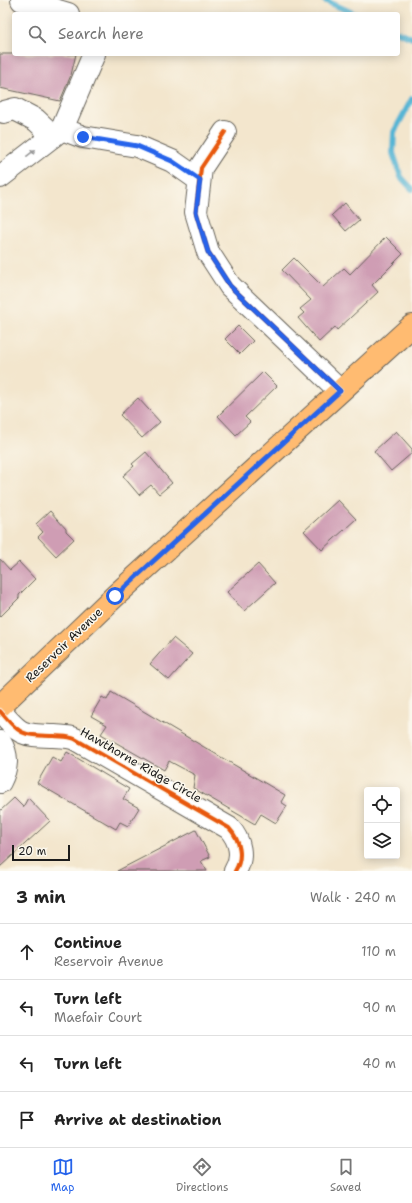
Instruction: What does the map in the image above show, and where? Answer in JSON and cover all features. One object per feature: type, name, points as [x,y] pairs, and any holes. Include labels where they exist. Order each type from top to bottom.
[{"type":"main road","name":"Reservoir Avenue","points":[[0,706],[121,590],[412,326]]},
{"type":"street","points":[[22,0],[61,12]]},
{"type":"street","points":[[0,177],[57,132],[93,56]]},
{"type":"street","points":[[4,112],[15,109],[57,132],[137,146],[172,161],[200,180]]},
{"type":"street","points":[[225,132],[200,168],[196,212],[208,252],[236,292],[340,391]]},
{"type":"street","name":"Hawthorne Ridge Circle","points":[[0,711],[13,727],[22,733],[63,736],[75,739],[229,828],[235,835],[240,851],[240,860],[235,871]]},
{"type":"street","points":[[0,742],[5,750],[6,764],[5,771],[0,782]]},
{"type":"building","points":[[0,54],[12,54],[12,56],[76,56],[71,75],[60,101],[0,88]]},
{"type":"building","points":[[345,203],[359,220],[346,231],[332,215]]},
{"type":"building","points":[[386,237],[403,254],[372,285],[378,292],[337,330],[335,327],[319,342],[298,318],[304,313],[300,309],[311,300],[282,270],[294,258],[323,287],[344,268],[350,274]]},
{"type":"building","points":[[238,326],[253,341],[240,354],[225,339]]},
{"type":"building","points":[[263,372],[277,386],[245,417],[250,422],[236,435],[218,416]]},
{"type":"building","points":[[138,398],[160,422],[142,438],[120,415]]},
{"type":"building","points":[[396,431],[412,449],[412,453],[391,471],[374,451]]},
{"type":"building","points":[[146,452],[172,483],[159,494],[151,485],[139,495],[123,476],[134,466],[132,464]]},
{"type":"building","points":[[338,500],[356,519],[322,550],[304,531]]},
{"type":"building","points":[[50,511],[74,539],[56,556],[38,537],[43,532],[36,524]]},
{"type":"building","points":[[0,559],[10,570],[19,562],[35,579],[0,617]]},
{"type":"building","points":[[258,564],[275,583],[244,611],[227,592]]},
{"type":"building","points":[[173,638],[192,654],[169,680],[150,664]]},
{"type":"building","points":[[111,692],[285,795],[281,802],[287,806],[276,823],[261,814],[255,824],[193,788],[195,775],[169,761],[164,770],[101,734],[107,725],[91,716],[102,697],[107,700]]},
{"type":"building","points":[[67,752],[129,789],[123,799],[139,808],[128,826],[120,822],[116,829],[37,783],[52,757],[61,762]]},
{"type":"building","points":[[14,798],[23,807],[28,798],[50,821],[0,867],[0,811]]},
{"type":"building","points":[[196,830],[210,857],[201,861],[207,871],[117,871]]},
{"type":"waterway","points":[[324,0],[351,12]]},
{"type":"waterway","points":[[400,33],[412,38]]},
{"type":"waterway","points":[[412,99],[394,132],[393,153],[401,177],[412,189]]},
{"type":"cycle path","points":[[225,132],[201,168],[196,212],[208,252],[230,286],[340,391]]},
{"type":"cycle path","points":[[0,711],[18,730],[28,734],[70,737],[75,739],[229,828],[236,838],[240,849],[238,866],[235,871]]},
{"type":"route","points":[[83,137],[137,146],[172,161],[200,180],[196,212],[208,252],[230,286],[340,391],[115,596]]}]
